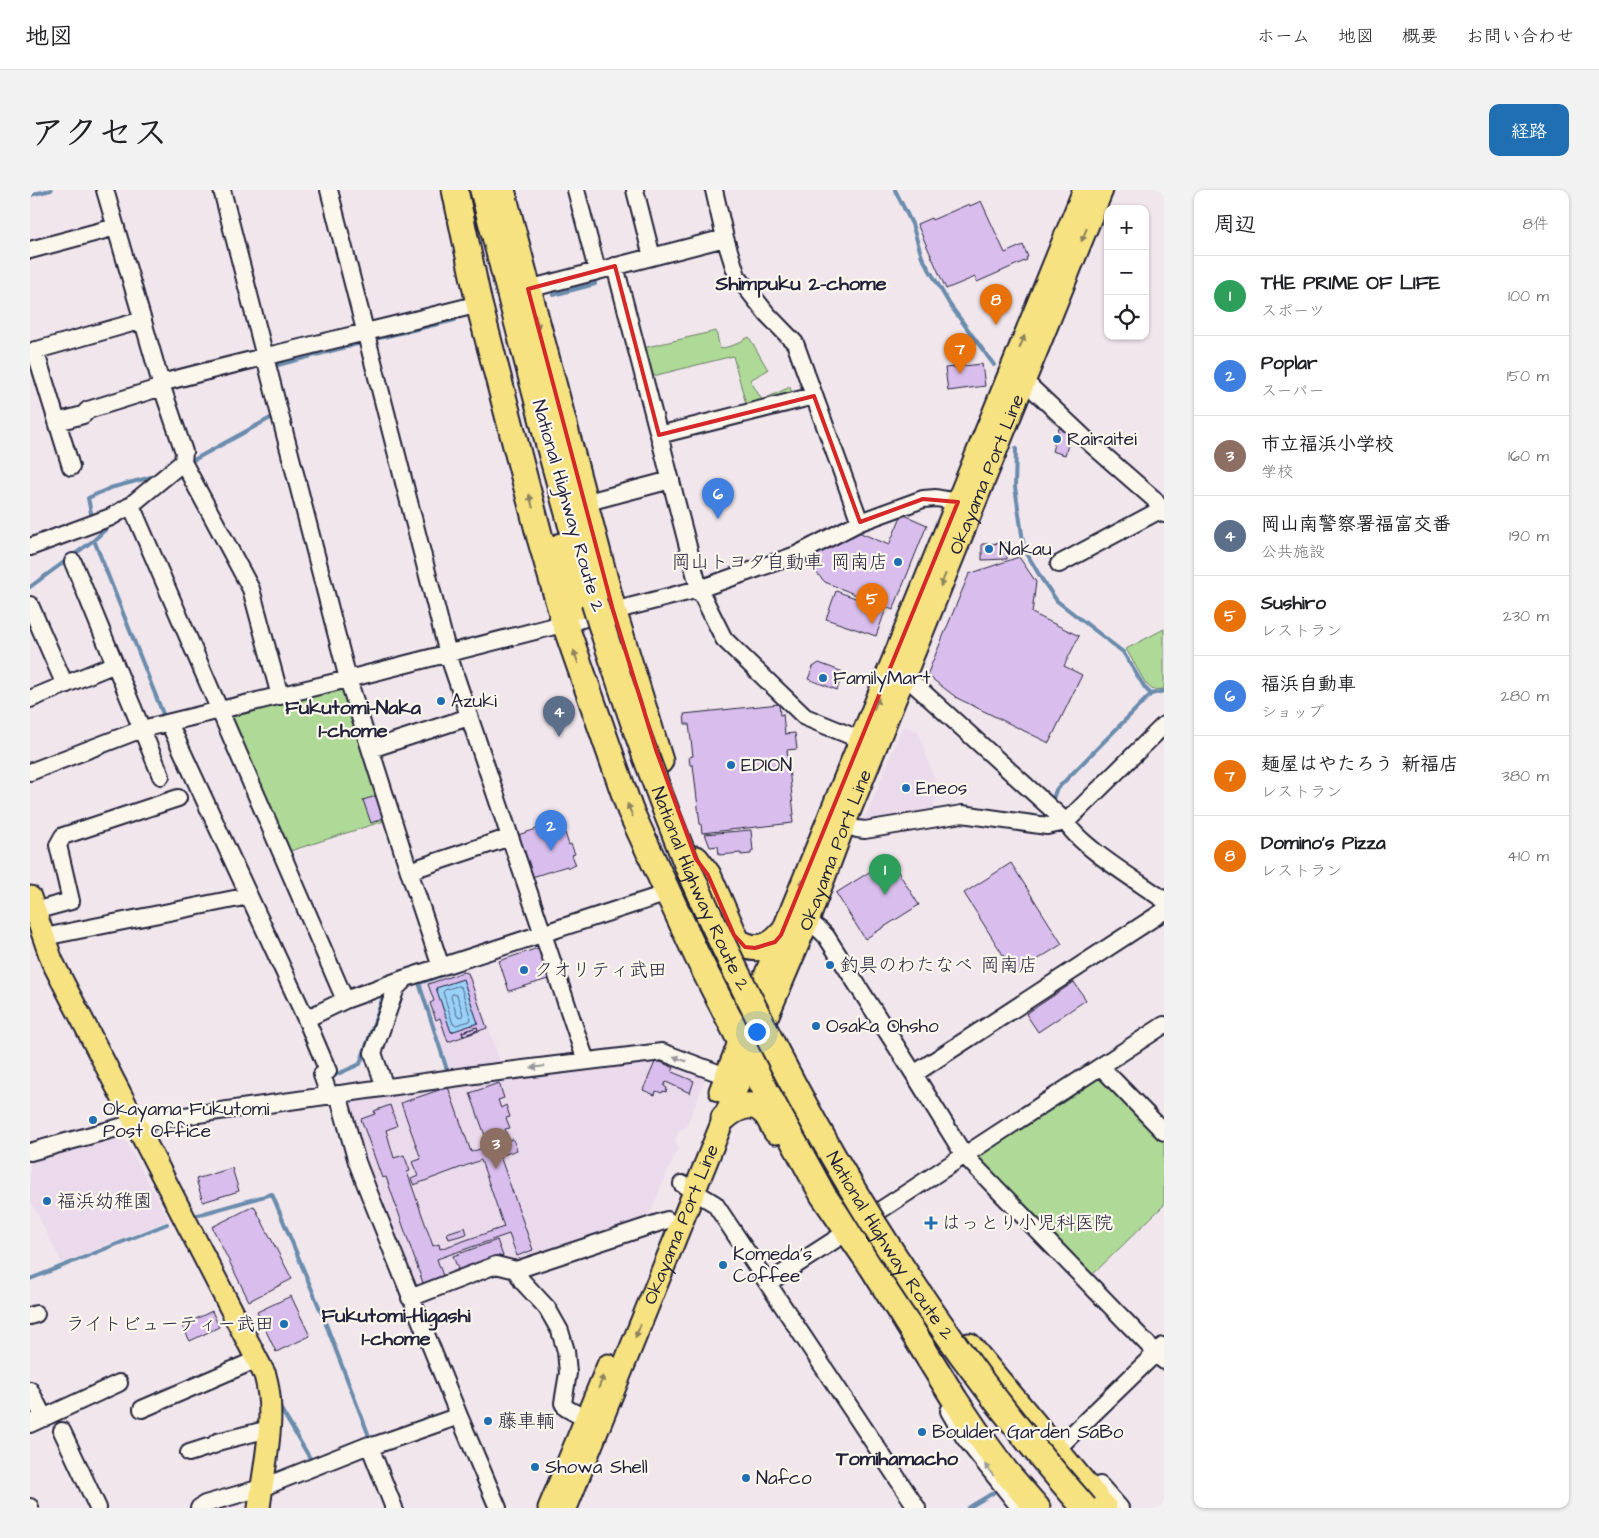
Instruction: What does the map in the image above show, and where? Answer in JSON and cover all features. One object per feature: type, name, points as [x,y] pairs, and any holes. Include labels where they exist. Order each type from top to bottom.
[{"type":"highway","points":[[448,190],[470,266]]},
{"type":"highway","points":[[454,190],[479,304],[538,529],[588,610],[656,750],[696,859],[733,947],[754,1028],[823,1195],[873,1268],[978,1434],[1006,1472],[1037,1508]]},
{"type":"highway","name":"National Highway Route 2","points":[[466,190],[534,450],[588,610],[691,874],[734,970],[788,1078],[855,1196],[929,1308],[989,1391],[1051,1470],[1085,1508]]},
{"type":"highway","name":"National Highway Route 2","points":[[483,190],[518,288],[549,445],[588,610],[623,744],[675,878],[721,978],[770,1076],[811,1151],[867,1243],[915,1316],[970,1392],[1064,1508]]},
{"type":"highway","points":[[496,190],[518,288],[584,503],[588,610],[630,810],[697,956],[818,1114],[848,1169],[927,1292],[1104,1508]]},
{"type":"highway","points":[[502,190],[518,288]]},
{"type":"highway","points":[[696,859],[708,875],[737,941],[745,947],[761,948],[775,942],[793,924]]},
{"type":"highway","points":[[754,1028],[857,1226],[873,1268]]},
{"type":"highway","points":[[724,1118],[732,1111],[742,1107],[748,1106],[761,1109],[766,1113],[798,1171],[823,1195]]},
{"type":"main road","name":"Okayama Port Line","points":[[549,1508],[668,1220],[688,1188],[724,1118],[754,1028],[793,924],[1018,375],[1084,190]]},
{"type":"main road","name":"Okayama Port Line","points":[[836,822],[861,740],[897,672],[958,502],[1102,190]]},
{"type":"main road","points":[[31,902],[52,961],[258,1359],[268,1383],[270,1429],[260,1498]]},
{"type":"main road","name":"Okayama Port Line","points":[[566,1508],[688,1188],[726,1076],[754,1028],[793,924]]},
{"type":"street","points":[[105,190],[112,228],[160,386],[184,452],[183,462],[251,589],[280,696]]},
{"type":"street","points":[[222,190],[348,679],[375,748],[443,963]]},
{"type":"street","points":[[329,190],[448,654],[586,1061]]},
{"type":"street","points":[[576,190],[597,270]]},
{"type":"street","points":[[635,190],[652,257]]},
{"type":"street","points":[[714,190],[725,238],[737,276],[767,314],[795,343],[860,522]]},
{"type":"street","points":[[30,250],[112,228]]},
{"type":"street","points":[[518,288],[725,238]]},
{"type":"street","points":[[615,266],[699,589],[724,639],[805,717],[861,740]]},
{"type":"street","points":[[57,422],[83,415],[88,410],[160,386],[265,356],[479,304]]},
{"type":"street","points":[[71,467],[34,354],[140,321]]},
{"type":"street","points":[[1018,375],[1091,444],[1161,504],[1059,564]]},
{"type":"street","points":[[659,435],[814,396]]},
{"type":"street","points":[[30,546],[111,517],[131,506],[183,462]]},
{"type":"street","points":[[584,503],[671,480]]},
{"type":"street","points":[[30,772],[142,729],[448,654],[588,610],[699,589],[796,555],[860,522],[924,499],[936,498],[958,502]]},
{"type":"street","points":[[131,506],[345,1000]]},
{"type":"street","points":[[73,562],[161,776]]},
{"type":"street","points":[[30,605],[65,685]]},
{"type":"street","points":[[30,699],[115,664]]},
{"type":"street","points":[[897,672],[1050,807],[1066,822],[1071,831],[1108,861],[1164,900]]},
{"type":"street","points":[[375,748],[469,717]]},
{"type":"street","points":[[169,723],[246,897],[306,1019],[328,1071],[322,1075],[333,1094],[357,1162],[455,1418],[498,1508]]},
{"type":"street","points":[[836,822],[865,830],[962,814],[1047,826],[1066,822],[1164,725]]},
{"type":"street","points":[[31,902],[71,901],[58,846],[62,836],[178,798]]},
{"type":"street","points":[[414,870],[510,837]]},
{"type":"street","points":[[306,1019],[345,1000],[443,963],[545,938],[668,893]]},
{"type":"street","points":[[44,937],[246,897]]},
{"type":"street","points":[[914,1074],[1164,910]]},
{"type":"street","points":[[793,924],[819,928],[826,936],[964,1155],[1161,1353],[1064,1442]]},
{"type":"street","points":[[385,1087],[373,1053],[396,988],[406,978]]},
{"type":"street","points":[[876,1213],[1164,1025]]},
{"type":"street","points":[[30,1152],[135,1123],[333,1094],[662,1052],[726,1076]]},
{"type":"street","points":[[1101,1067],[1164,1132]]},
{"type":"street","points":[[688,1188],[715,1204],[917,1508]]},
{"type":"street","points":[[410,1298],[496,1265],[516,1270],[668,1220]]},
{"type":"street","points":[[768,1283],[847,1232]]},
{"type":"street","points":[[516,1270],[522,1281],[547,1308],[560,1332],[566,1351],[568,1373],[564,1403],[566,1408],[586,1418]]},
{"type":"street","points":[[911,1330],[950,1413],[964,1437],[1020,1508]]},
{"type":"street","points":[[963,1338],[1005,1374],[1120,1508]]},
{"type":"street","points":[[142,1409],[258,1359]]},
{"type":"street","points":[[30,1390],[37,1421],[119,1383]]},
{"type":"street","points":[[198,1508],[205,1504],[260,1498],[369,1445],[370,1447],[455,1418]]},
{"type":"street","points":[[189,1453],[214,1445],[217,1442],[270,1429]]},
{"type":"street","points":[[62,1431],[98,1508]]},
{"type":"street","points":[[370,1447],[394,1508]]},
{"type":"highlighted area","points":[[615,266],[659,435],[814,396],[860,522],[923,499],[958,502],[781,935],[775,942],[755,948],[745,947],[734,935],[708,875],[696,859],[656,750],[613,610],[528,289]]},
{"type":"shaded area","points":[[903,726],[918,731],[939,793],[930,814],[880,824],[865,819]]},
{"type":"shaded area","points":[[468,969],[502,1067],[450,1073],[421,984]]},
{"type":"shaded area","points":[[663,1057],[706,1076],[686,1128],[678,1130],[675,1142],[678,1147],[647,1220],[515,1266],[418,1292],[391,1236],[345,1104],[350,1098]]},
{"type":"shaded area","points":[[117,1137],[123,1138],[128,1145],[169,1220],[62,1263],[30,1199],[30,1159]]},
{"type":"green space","points":[[716,331],[720,349],[734,345],[749,337],[768,370],[750,380],[762,400],[790,387],[793,397],[747,408],[733,356],[649,377],[643,348]]},
{"type":"green space","points":[[1164,629],[1164,689],[1153,690],[1146,684],[1126,649]]},
{"type":"green space","points":[[337,687],[344,691],[387,820],[287,852],[229,720],[233,713]]},
{"type":"green space","points":[[1095,1076],[1104,1078],[1164,1140],[1164,1205],[1091,1276],[978,1159],[980,1153]]},
{"type":"water","points":[[463,979],[478,1023],[451,1032],[436,988]]},
{"type":"building","points":[[981,201],[1005,253],[1023,245],[1028,257],[1026,258],[1027,260],[977,282],[975,277],[946,289],[917,224]]},
{"type":"building","points":[[982,364],[985,386],[948,391],[945,368]]},
{"type":"building","points":[[1059,428],[1072,432],[1065,455],[1052,451]]},
{"type":"building","points":[[902,514],[927,525],[893,610],[825,582],[801,557],[856,531],[889,545]]},
{"type":"building","points":[[1007,543],[1007,559],[982,560],[982,544]]},
{"type":"building","points":[[1019,557],[1036,582],[1032,613],[1079,636],[1064,666],[1082,675],[1049,743],[957,698],[927,675],[969,574]]},
{"type":"building","points":[[836,591],[886,609],[876,636],[826,619]]},
{"type":"building","points":[[819,663],[843,672],[837,690],[808,679],[813,667]]},
{"type":"building","points":[[779,704],[780,715],[783,714],[785,734],[795,733],[797,749],[787,750],[794,815],[792,815],[793,823],[702,833],[693,765],[690,765],[689,757],[693,756],[689,724],[685,724],[684,714]]},
{"type":"building","points":[[376,796],[384,818],[371,823],[363,800]]},
{"type":"building","points":[[561,821],[569,845],[571,844],[575,854],[572,855],[576,865],[532,877],[518,835]]},
{"type":"building","points":[[751,830],[753,851],[751,854],[741,855],[741,853],[719,855],[718,846],[710,847],[705,834]]},
{"type":"building","points":[[890,859],[919,905],[865,939],[836,893]]},
{"type":"building","points":[[1011,863],[1062,944],[1015,974],[964,893]]},
{"type":"building","name":"クオリティ武田","points":[[538,948],[548,979],[509,991],[499,961]]},
{"type":"building","points":[[464,972],[468,973],[487,1028],[448,1042],[440,1018],[436,1020],[430,1003],[434,1001],[428,984]],"holes":[[[463,979],[478,1023],[451,1032],[436,988]],[[477,1027],[478,1030],[463,1036],[462,1032]]]},
{"type":"building","points":[[1074,982],[1086,1000],[1038,1032],[1026,1014]]},
{"type":"building","points":[[477,1027],[478,1030],[463,1036],[462,1032]]},
{"type":"building","points":[[656,1060],[674,1068],[672,1072],[694,1081],[690,1093],[666,1082],[664,1086],[667,1088],[666,1092],[656,1091],[655,1095],[643,1090]]},
{"type":"building","points":[[499,1083],[504,1098],[498,1100],[501,1108],[506,1105],[510,1117],[506,1118],[510,1128],[505,1129],[509,1140],[513,1139],[517,1150],[500,1156],[533,1250],[517,1256],[509,1234],[437,1259],[443,1276],[423,1283],[386,1177],[382,1178],[361,1119],[375,1114],[374,1111],[390,1105],[397,1126],[386,1130],[394,1158],[404,1155],[410,1171],[407,1172],[433,1246],[439,1244],[440,1249],[504,1227],[481,1160],[414,1185],[411,1179],[418,1176],[412,1162],[421,1159],[401,1103],[448,1087],[471,1152],[491,1145],[488,1144],[470,1093]]},
{"type":"building","points":[[232,1168],[239,1191],[203,1202],[196,1179]]},
{"type":"building","points":[[254,1206],[292,1279],[249,1301],[212,1227]]},
{"type":"building","points":[[465,1227],[467,1234],[449,1239],[447,1233]]},
{"type":"building","points":[[497,1240],[503,1256],[459,1272],[453,1256]]},
{"type":"building","name":"ライトビューティー武田","points":[[291,1296],[310,1336],[276,1352],[257,1312]]},
{"type":"building","points":[[212,1311],[219,1327],[190,1341],[182,1326]]},
{"type":"waterway","points":[[30,195],[51,190]]},
{"type":"waterway","points":[[895,190],[912,224],[922,257],[950,305],[994,365]]},
{"type":"waterway","points":[[553,295],[595,284],[595,281]]},
{"type":"waterway","points":[[375,339],[455,320]]},
{"type":"waterway","points":[[274,367],[361,343]]},
{"type":"waterway","points":[[188,463],[276,415]]},
{"type":"waterway","points":[[1016,448],[1015,487],[1024,548],[1030,559],[1057,601],[1123,652],[1145,688],[1151,694]]},
{"type":"waterway","points":[[91,513],[88,498],[110,488],[155,476]]},
{"type":"waterway","points":[[94,540],[107,528]]},
{"type":"waterway","points":[[30,587],[94,540],[165,719]]},
{"type":"waterway","points":[[1051,804],[1056,790],[1151,694],[1164,691]]},
{"type":"waterway","points":[[448,1073],[419,983],[459,969]]},
{"type":"waterway","points":[[331,1077],[360,1064],[383,997],[381,992]]},
{"type":"waterway","points":[[194,1216],[272,1194],[322,1314],[369,1436]]},
{"type":"waterway","points":[[30,1279],[167,1224]]},
{"type":"waterway","points":[[278,1404],[311,1460]]},
{"type":"waterway","points":[[968,1508],[993,1493]]},
{"type":"place","name":"Domino's Pizza","points":[[996,325]]},
{"type":"place","name":"麺屋はやたろう 新福店","points":[[960,374]]},
{"type":"place","name":"Rairaitei","points":[[1057,439]]},
{"type":"place","name":"福浜自動車","points":[[718,519]]},
{"type":"place","name":"Nakau","points":[[989,549]]},
{"type":"place","name":"岡山トヨタ自動車 岡南店","points":[[898,562]]},
{"type":"place","name":"Sushiro","points":[[872,624]]},
{"type":"place","name":"FamilyMart","points":[[823,678]]},
{"type":"place","name":"Azuki","points":[[441,701]]},
{"type":"place","name":"岡山南警察署福富交番","points":[[559,737]]},
{"type":"place","name":"EDION","points":[[731,765]]},
{"type":"place","name":"Eneos","points":[[906,788]]},
{"type":"place","name":"Poplar","points":[[551,851]]},
{"type":"place","name":"THE PRIME OF LIFE","points":[[885,895]]},
{"type":"place","name":"釣具のわたなべ 岡南店","points":[[830,965]]},
{"type":"place","name":"クオリティ武田","points":[[524,970]]},
{"type":"place","name":"Osaka Ohsho","points":[[816,1026]]},
{"type":"place","name":"Okayama Fukutomi Post Office","points":[[93,1120]]},
{"type":"place","name":"市立福浜小学校","points":[[496,1169]]},
{"type":"place","name":"福浜幼稚園","points":[[47,1201]]},
{"type":"place","name":"はっとり小児科医院","points":[[931,1223]]},
{"type":"place","name":"Komeda's Coffee","points":[[723,1265]]},
{"type":"place","name":"ライトビューティー武田","points":[[284,1324]]},
{"type":"place","name":"藤車輌","points":[[488,1421]]},
{"type":"place","name":"Boulder Garden SaBo","points":[[922,1432]]},
{"type":"place","name":"Showa Shell","points":[[535,1467]]},
{"type":"place","name":"Nafco","points":[[746,1478]]},
{"type":"district","name":"Shimpuku 2-chome","points":[[801,284]]},
{"type":"district","name":"Fukutomi-Naka 1-chome","points":[[353,720]]},
{"type":"district","name":"Fukutomi-Higashi 1-chome","points":[[396,1328]]},
{"type":"district","name":"Tomihamacho","points":[[897,1459]]}]
